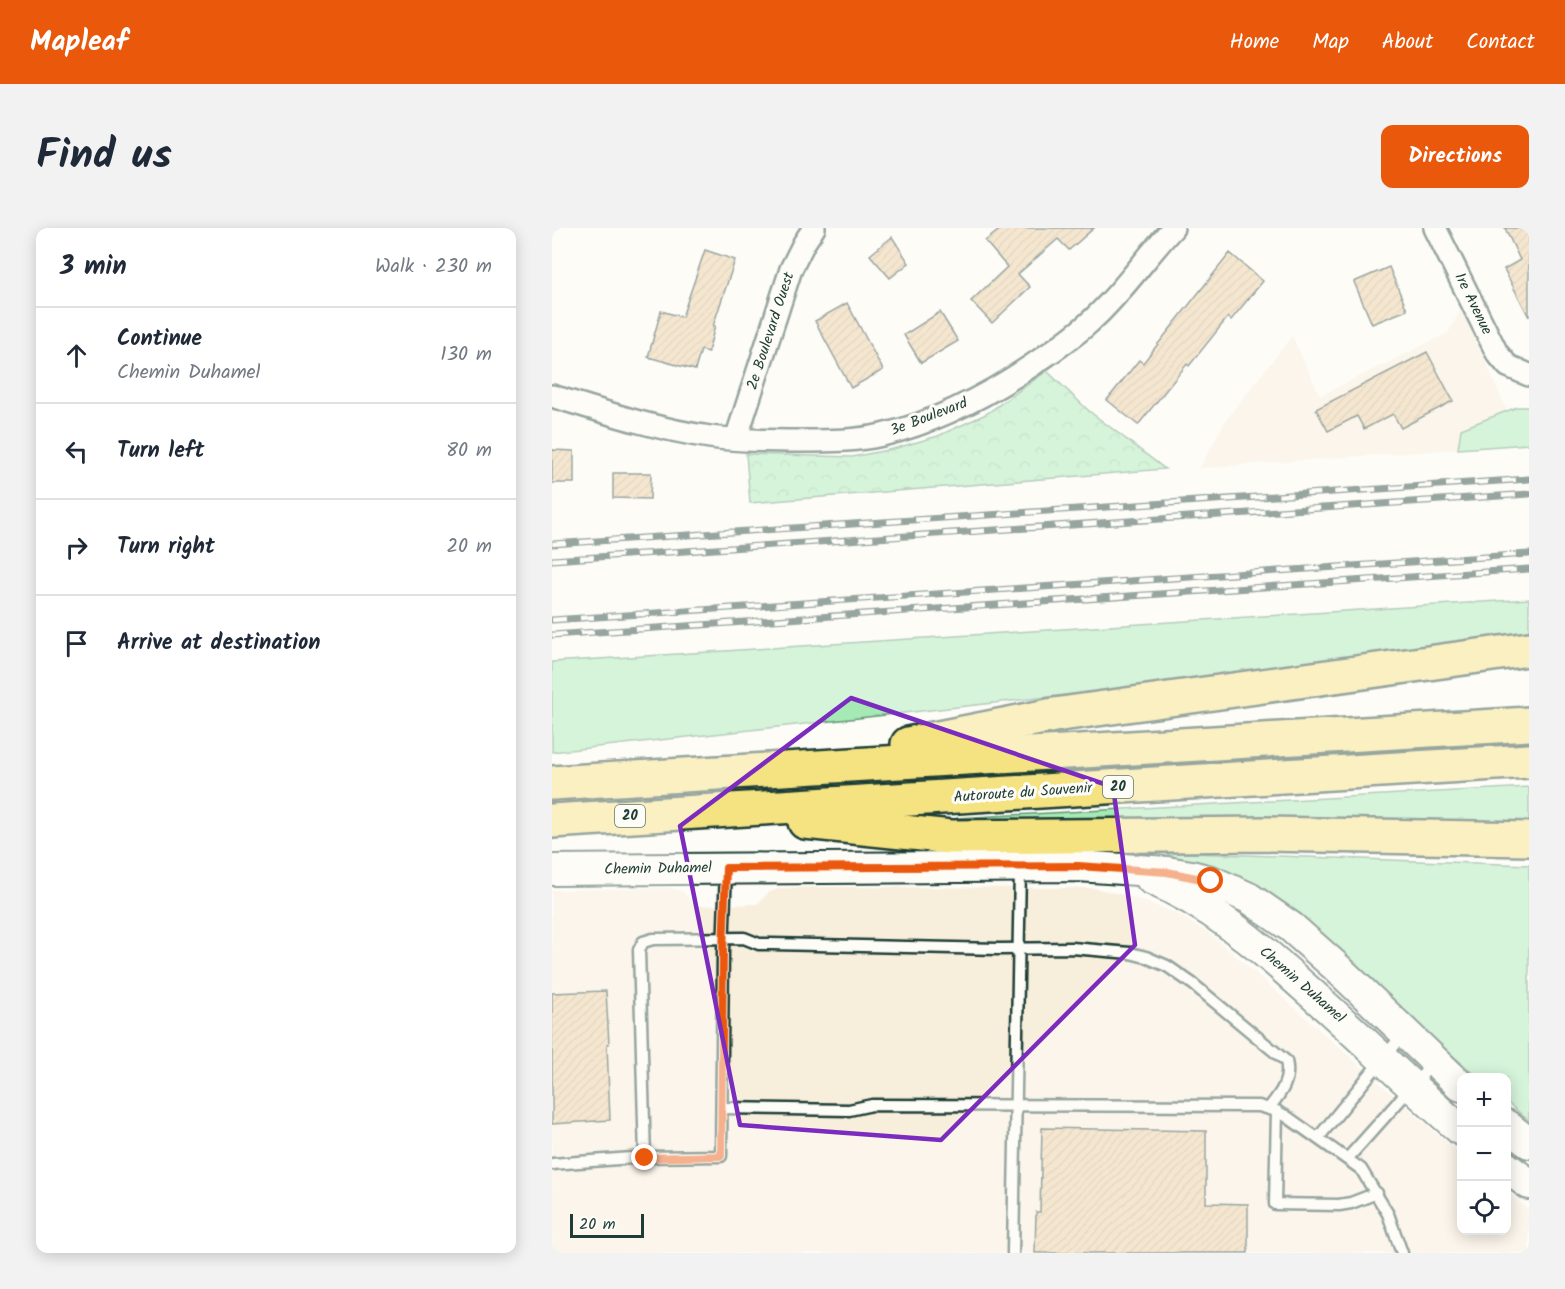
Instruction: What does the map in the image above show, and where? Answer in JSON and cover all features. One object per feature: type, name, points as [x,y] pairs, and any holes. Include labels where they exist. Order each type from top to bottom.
[{"type":"highway","points":[[788,767],[1054,715],[1529,649]]},
{"type":"highway","points":[[552,783],[1529,724]]},
{"type":"highway","name":"Autoroute du Souvenir","points":[[552,821],[1529,761]]},
{"type":"highway","points":[[708,812],[951,837],[1266,834],[1529,839]]},
{"type":"street","name":"2e Boulevard Ouest","points":[[736,439],[791,269],[814,228]]},
{"type":"street","name":"3e Boulevard","points":[[552,396],[649,424],[711,437],[822,441],[880,435],[908,428],[965,405],[1015,377],[1065,342],[1091,321],[1112,299],[1137,267],[1173,228]]},
{"type":"street","name":"1re Avenue","points":[[1435,228],[1497,353],[1508,366],[1524,374]]},
{"type":"street","name":"Chemin Duhamel","points":[[552,870],[1020,866],[1123,868],[1191,876],[1211,881],[1249,898],[1291,927],[1326,957],[1457,1082]]},
{"type":"street","name":"Chemin Duhamel","points":[[1123,868],[1181,893],[1231,924],[1290,974],[1458,1127]]},
{"type":"street","points":[[1509,1127],[1529,1143]]},
{"type":"street","points":[[1511,1171],[1529,1184]]},
{"type":"lane","points":[[1014,1253],[1020,866]]},
{"type":"lane","points":[[552,1164],[721,1156],[726,868]]},
{"type":"lane","points":[[645,1158],[639,950],[644,942],[653,939],[744,938],[759,944],[1072,948],[1126,952],[1167,966],[1208,995],[1286,1061],[1287,1079],[1273,1110],[1275,1204],[1339,1205],[1377,1193]]},
{"type":"lane","points":[[1318,1138],[1405,1032]]},
{"type":"lane","points":[[1348,1158],[1435,1061]]},
{"type":"lane","points":[[722,1108],[849,1110],[872,1105],[1258,1106],[1273,1110],[1348,1158],[1361,1169],[1388,1214],[1402,1253]]},
{"type":"highlighted area","points":[[851,698],[1113,787],[1135,945],[941,1140],[740,1125],[680,826]]},
{"type":"shaded area","points":[[1462,308],[1507,411],[1461,429],[1458,449],[1200,468],[1226,420],[1292,336],[1320,396],[1448,333]]},
{"type":"shaded area","points":[[669,888],[682,891],[696,906],[757,904],[768,893],[780,888],[1094,888],[1131,897],[1175,913],[1210,934],[1457,1151],[1457,1235],[1511,1235],[1511,1196],[1529,1210],[1529,1253],[552,1253],[552,890]]},
{"type":"green space","points":[[1047,371],[1089,411],[1165,469],[750,503],[746,454],[852,457],[893,449],[938,436],[986,414]]},
{"type":"green space","points":[[1517,407],[1529,407],[1529,444],[1458,449],[1461,429]]},
{"type":"green space","points":[[1529,599],[1529,634],[1164,684],[552,752],[552,662]]},
{"type":"green space","points":[[1529,787],[1529,825],[957,829],[957,818]]},
{"type":"green space","points":[[1162,852],[1529,865],[1529,1121],[1511,1105],[1511,1073],[1473,1073],[1250,884]]},
{"type":"building","points":[[1002,228],[1094,228],[1069,250],[1058,239],[1018,274],[1030,287],[992,323],[971,301],[1007,267],[985,241]]},
{"type":"building","points":[[1505,228],[1529,228],[1529,317],[1504,269],[1520,260]]},
{"type":"building","points":[[892,237],[909,263],[890,278],[870,255]]},
{"type":"building","points":[[705,250],[735,260],[713,326],[715,326],[708,352],[701,350],[695,370],[648,357],[661,311],[682,317]]},
{"type":"building","points":[[1230,253],[1263,281],[1231,320],[1228,317],[1189,366],[1187,364],[1138,425],[1107,400],[1139,360],[1143,363]]},
{"type":"building","points":[[1389,267],[1407,310],[1372,324],[1354,282]]},
{"type":"building","points":[[847,303],[883,370],[851,388],[815,321]]},
{"type":"building","points":[[940,312],[958,341],[921,363],[904,335]]},
{"type":"building","points":[[1427,352],[1453,401],[1401,428],[1393,414],[1364,429],[1357,416],[1328,431],[1316,409]]},
{"type":"building","points":[[552,450],[574,451],[574,483],[552,483]]},
{"type":"building","points":[[613,473],[651,473],[650,499],[613,498]]},
{"type":"building","points":[[606,991],[610,1120],[552,1124],[552,993]]},
{"type":"building","points":[[1042,1128],[1206,1131],[1206,1203],[1248,1204],[1248,1253],[1035,1253],[1036,1212],[1040,1212]]},
{"type":"railway","points":[[552,544],[1529,479]]},
{"type":"railway","points":[[552,560],[1529,494]]},
{"type":"railway","points":[[552,620],[1529,554]]},
{"type":"railway","points":[[552,635],[1529,569]]},
{"type":"route","points":[[645,1158],[721,1156],[726,868],[1078,866],[1167,872],[1211,881]]}]
